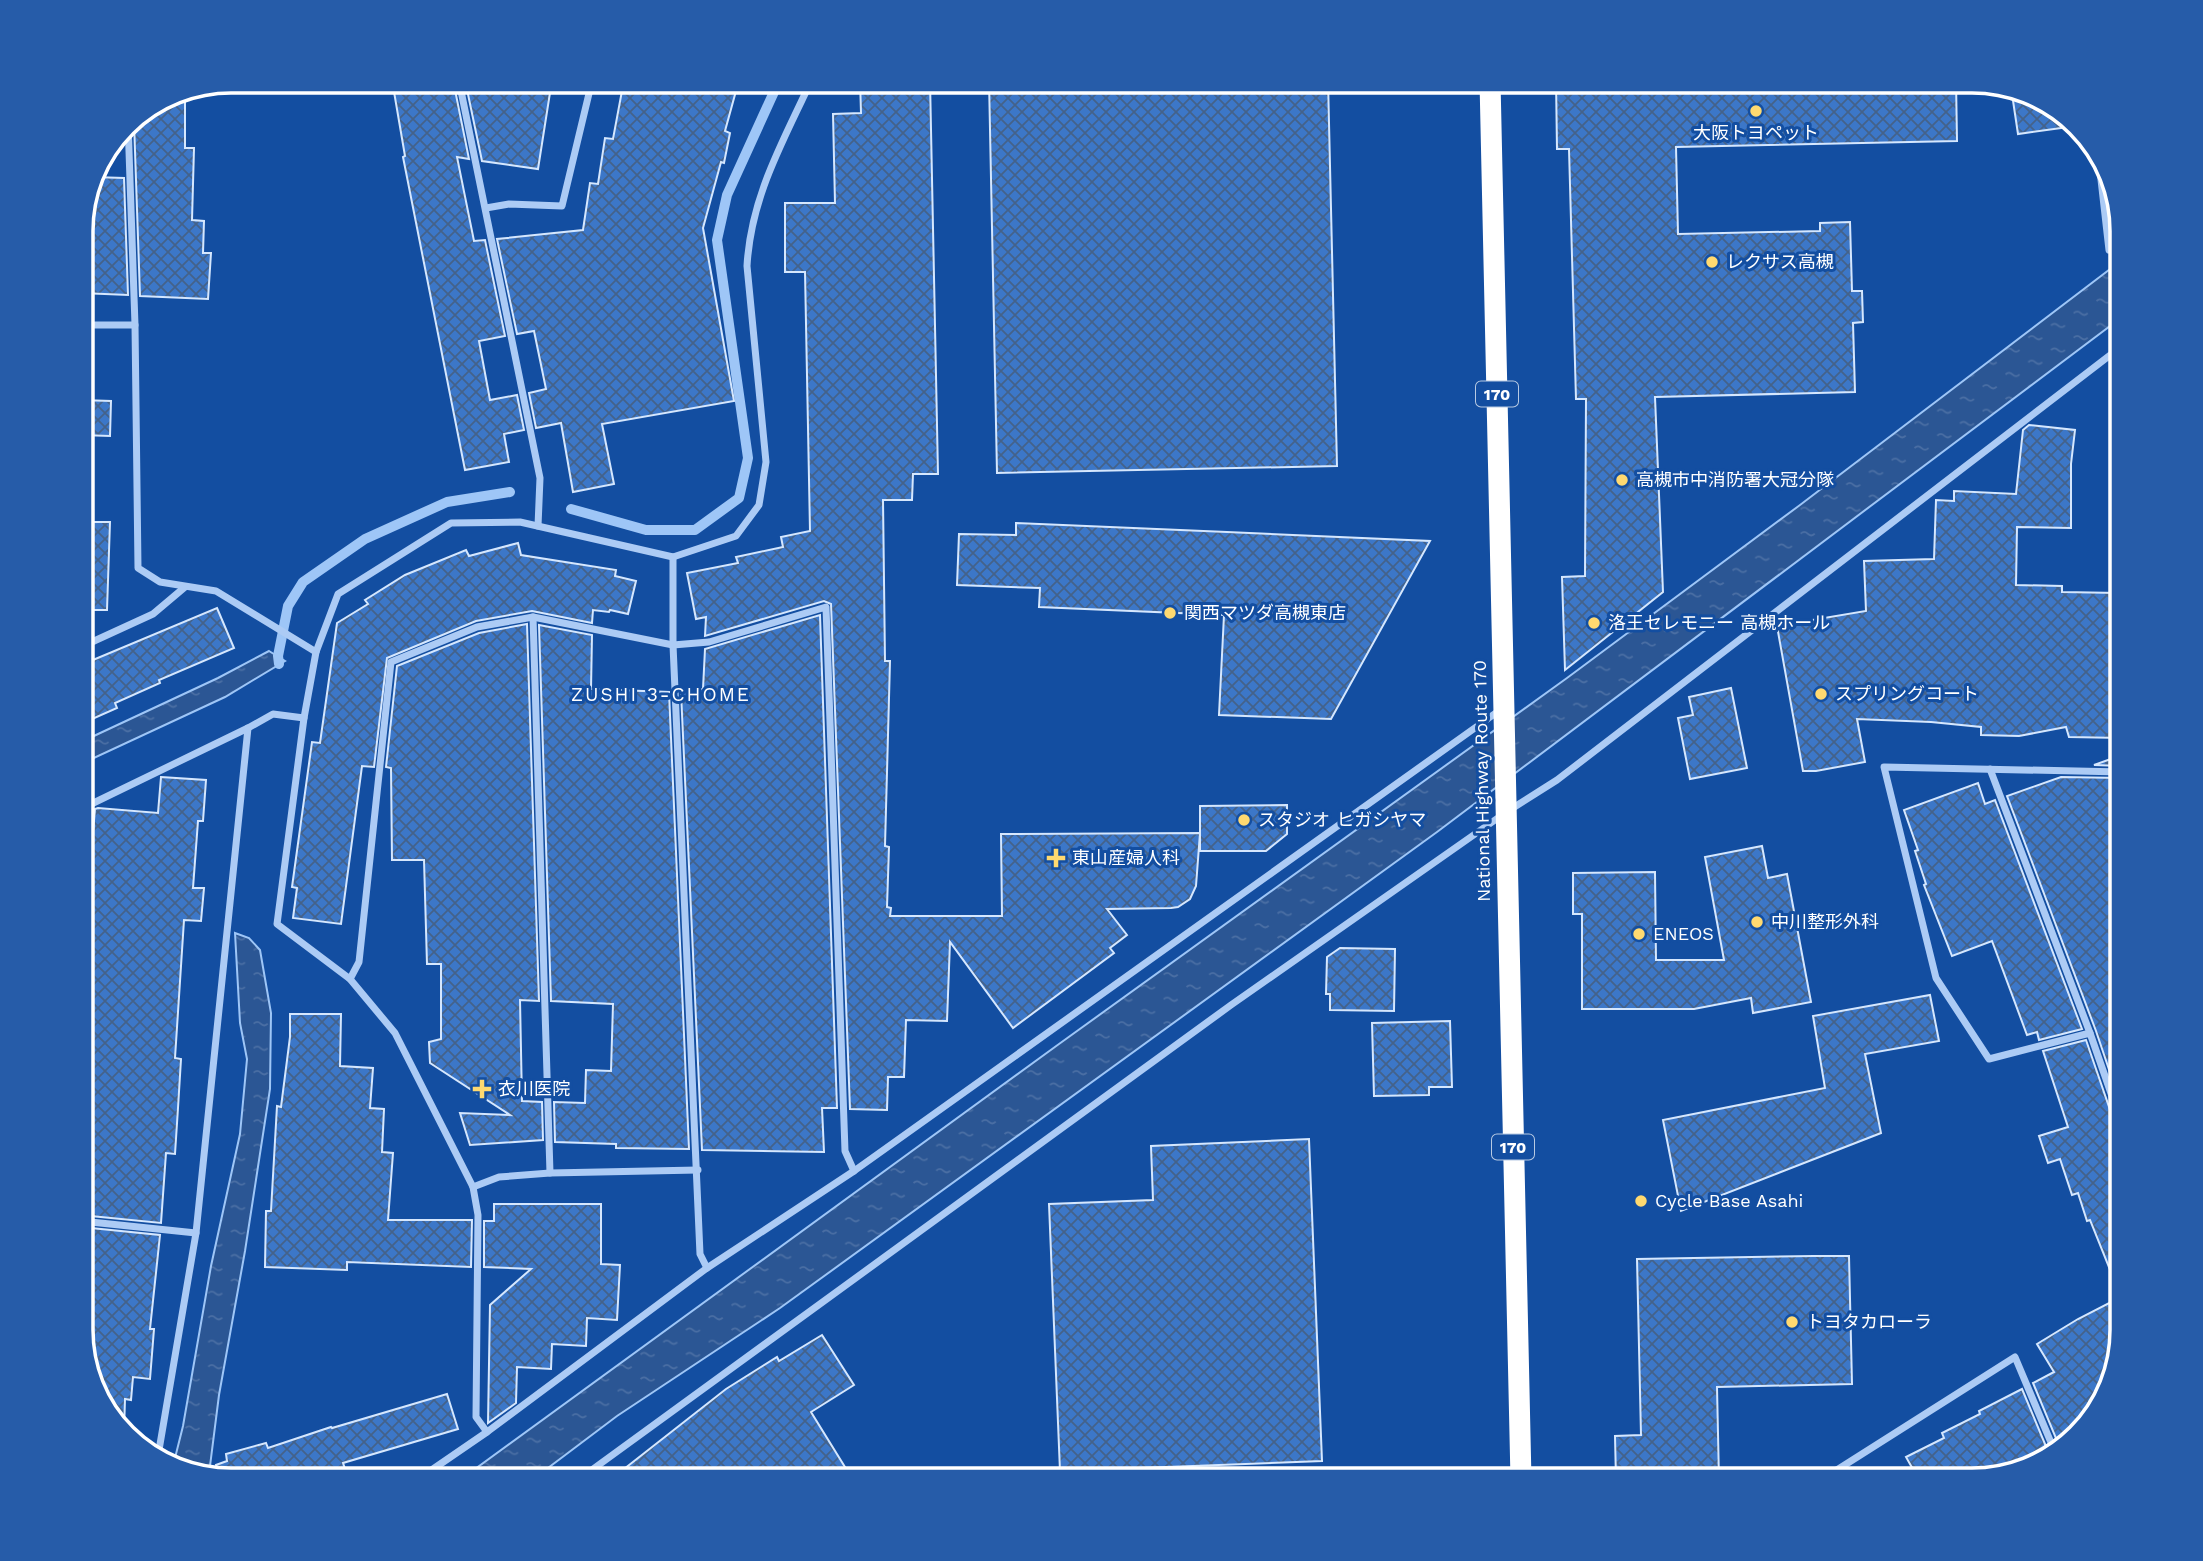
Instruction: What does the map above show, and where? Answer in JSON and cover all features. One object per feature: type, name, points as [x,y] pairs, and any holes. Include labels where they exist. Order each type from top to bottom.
[{"type":"highway","name":"National Highway Route 170","points":[[1490,93],[1521,1468]]},
{"type":"street","points":[[462,93],[540,478],[538,526]]},
{"type":"street","points":[[486,208],[509,204],[562,206],[589,93]]},
{"type":"street","points":[[487,1432],[476,1417],[478,1215],[473,1187],[395,1033],[350,979],[276,924],[304,718],[316,652],[338,594],[451,523],[520,522],[673,557],[736,536],[759,505],[766,462],[747,266],[748,239],[761,189],[805,93]]},
{"type":"street","points":[[129,138],[135,325],[138,568],[160,582],[215,591],[316,652]]},
{"type":"street","points":[[2101,181],[2110,249]]},
{"type":"street","points":[[93,325],[135,325]]},
{"type":"street","points":[[594,1468],[1219,1013],[1505,813],[1557,780],[2110,356]]},
{"type":"street","points":[[673,557],[673,645],[700,1254],[708,1268]]},
{"type":"street","points":[[93,642],[153,614],[185,587]]},
{"type":"street","points":[[350,979],[359,962],[391,662],[477,627],[533,617],[673,645],[709,642],[826,607],[845,1151],[854,1171]]},
{"type":"street","points":[[533,617],[550,1173]]},
{"type":"street","points":[[434,1468],[708,1268],[854,1171],[1503,708]]},
{"type":"street","points":[[93,803],[273,714],[304,718]]},
{"type":"street","points":[[159,1448],[196,1233],[248,728]]},
{"type":"street","points":[[2090,1033],[1989,1059],[1936,978],[1884,767],[2110,772]]},
{"type":"street","points":[[1990,769],[2110,1089]]},
{"type":"street","points":[[473,1187],[499,1177],[550,1173],[698,1170]]},
{"type":"street","points":[[93,1222],[196,1233]]},
{"type":"street","points":[[1840,1468],[2015,1357],[2051,1443]]},
{"type":"water","points":[[2110,269],[2110,326],[1437,832],[780,1308],[617,1416],[548,1468],[476,1468],[1567,678]]},
{"type":"water","points":[[269,651],[285,661],[225,697],[93,758],[93,736]]},
{"type":"water","points":[[235,933],[249,938],[260,950],[271,1013],[270,1089],[219,1395],[210,1467],[175,1457],[211,1266],[240,1134],[247,1059],[240,1023]]},
{"type":"building","points":[[394,93],[456,93],[469,159],[457,157],[474,241],[485,240],[505,336],[479,341],[490,400],[517,395],[524,430],[504,434],[509,462],[465,470],[403,157],[405,156]]},
{"type":"building","points":[[468,93],[550,93],[538,169],[482,161]]},
{"type":"building","points":[[622,93],[735,93],[725,131],[730,133],[724,163],[721,162],[703,228],[734,401],[602,424],[614,484],[573,492],[561,423],[536,428],[529,393],[546,389],[534,331],[517,334],[497,239],[583,230],[590,183],[598,184],[605,138],[613,139]]},
{"type":"building","points":[[860,93],[930,93],[938,474],[913,474],[912,500],[883,500],[885,661],[890,661],[885,846],[889,847],[887,907],[891,908],[890,916],[1002,916],[1001,834],[1200,833],[1196,886],[1190,899],[1171,908],[1107,909],[1127,935],[1110,948],[1114,953],[1013,1028],[950,942],[947,1021],[906,1020],[904,1077],[888,1077],[887,1110],[850,1109],[831,604],[824,601],[705,636],[706,617],[696,619],[687,573],[738,563],[736,557],[783,547],[781,537],[810,531],[805,272],[785,272],[785,203],[835,203],[833,114],[861,113]]},
{"type":"building","points":[[989,93],[1328,93],[1337,466],[997,473]]},
{"type":"building","points":[[1556,93],[1956,93],[1957,141],[1676,147],[1678,234],[1820,231],[1820,223],[1850,222],[1852,291],[1862,291],[1863,322],[1853,323],[1855,392],[1655,397],[1663,592],[1565,670],[1562,577],[1585,576],[1586,399],[1576,399],[1569,149],[1557,149]]},
{"type":"building","points":[[2013,99],[2034,107],[2064,128],[2018,134]]},
{"type":"building","points":[[185,101],[185,148],[194,148],[192,220],[204,221],[203,253],[211,253],[208,299],[140,296],[134,133],[162,111]]},
{"type":"building","points":[[103,177],[124,178],[128,295],[93,294],[93,221]]},
{"type":"building","points":[[93,400],[111,401],[110,436],[93,435]]},
{"type":"building","points":[[2029,425],[2075,430],[2071,464],[2071,528],[2017,527],[2016,585],[2062,586],[2062,592],[2110,593],[2110,738],[2069,737],[2066,727],[2019,736],[1981,735],[1981,727],[1857,719],[1865,762],[1803,771],[1777,626],[1866,611],[1864,561],[1934,559],[1936,500],[1954,501],[1954,491],[2016,494],[2023,430]]},
{"type":"building","points":[[93,522],[110,522],[107,610],[93,610]]},
{"type":"building","points":[[1016,523],[1430,541],[1331,719],[1219,715],[1224,615],[1039,607],[1040,588],[957,585],[959,534],[1016,535]]},
{"type":"building","points":[[518,543],[521,555],[616,570],[615,576],[636,581],[628,614],[593,610],[592,623],[532,611],[476,621],[387,658],[374,767],[362,766],[341,924],[293,918],[297,888],[292,887],[312,742],[320,743],[337,623],[368,604],[365,600],[405,575],[466,550],[469,556]]},
{"type":"building","points":[[217,608],[234,648],[159,680],[160,683],[115,703],[117,708],[93,719],[93,660]]},
{"type":"building","points":[[820,615],[837,1108],[822,1108],[824,1152],[702,1150],[681,692],[703,689],[705,649]]},
{"type":"building","points":[[527,624],[539,1001],[520,1000],[522,1101],[542,1102],[543,1140],[470,1145],[460,1113],[510,1115],[430,1063],[429,1042],[441,1039],[441,964],[427,964],[424,860],[392,860],[391,768],[386,767],[397,666],[479,633]]},
{"type":"building","points":[[539,625],[592,635],[591,689],[669,692],[689,1149],[616,1148],[616,1144],[555,1142],[554,1102],[585,1103],[586,1070],[611,1071],[613,1004],[551,1001]]},
{"type":"building","points":[[1731,688],[1747,768],[1690,779],[1678,718],[1693,715],[1689,697]]},
{"type":"building","points":[[2110,759],[2110,766],[2094,765]]},
{"type":"building","points":[[161,777],[206,780],[203,821],[198,821],[193,888],[204,888],[201,921],[184,920],[175,1058],[181,1059],[175,1154],[166,1153],[161,1223],[93,1216],[95,809],[158,813]]},
{"type":"building","points":[[2061,777],[2110,778],[2110,1072],[2096,1031],[2007,796]]},
{"type":"building","points":[[1978,783],[1985,804],[1995,800],[2082,1029],[2039,1040],[2037,1032],[2027,1035],[1992,941],[1952,956],[1924,885],[1926,884],[1915,851],[1918,850],[1904,810]]},
{"type":"building","name":"スタジオ ヒガシヤマ","points":[[1287,805],[1287,834],[1266,851],[1200,851],[1200,806]]},
{"type":"building","points":[[1762,846],[1768,878],[1787,874],[1811,1002],[1753,1013],[1751,998],[1694,1009],[1582,1009],[1582,914],[1573,914],[1573,873],[1655,872],[1656,960],[1724,960],[1705,857]]},
{"type":"building","points":[[1340,948],[1395,949],[1394,1011],[1330,1010],[1330,994],[1326,994],[1327,957]]},
{"type":"building","points":[[1930,995],[1939,1041],[1865,1054],[1881,1133],[1681,1211],[1663,1120],[1825,1088],[1813,1016]]},
{"type":"building","points":[[290,1014],[341,1014],[340,1066],[373,1068],[370,1108],[384,1109],[382,1152],[393,1153],[388,1220],[472,1220],[471,1267],[347,1262],[347,1270],[265,1267],[266,1211],[271,1211],[277,1106],[281,1107],[290,1037]]},
{"type":"building","points":[[1450,1021],[1452,1087],[1429,1087],[1429,1095],[1374,1096],[1372,1023]]},
{"type":"building","points":[[2086,1040],[2110,1110],[2110,1270],[2090,1220],[2087,1221],[2078,1193],[2072,1195],[2060,1159],[2048,1163],[2039,1136],[2068,1127],[2043,1051]]},
{"type":"building","points":[[1309,1139],[1322,1461],[1139,1468],[1060,1468],[1049,1204],[1153,1200],[1151,1146]]},
{"type":"building","points":[[494,1204],[601,1204],[601,1264],[620,1265],[617,1320],[587,1318],[586,1346],[552,1344],[551,1369],[517,1367],[516,1403],[488,1423],[490,1305],[531,1269],[484,1267],[484,1221],[494,1221]]},
{"type":"building","points":[[93,1228],[160,1235],[150,1329],[154,1329],[150,1379],[133,1377],[131,1400],[125,1399],[124,1418],[103,1383],[95,1358]]},
{"type":"building","points":[[1849,1256],[1852,1384],[1717,1387],[1719,1468],[1616,1468],[1615,1436],[1641,1435],[1637,1259]]},
{"type":"building","points":[[2110,1303],[2109,1349],[2100,1383],[2087,1407],[2056,1440],[2033,1383],[2054,1372],[2037,1344]]},
{"type":"building","points":[[822,1335],[854,1385],[811,1412],[846,1468],[625,1468],[726,1389],[777,1357],[779,1361]]},
{"type":"building","points":[[2022,1389],[2046,1447],[2025,1458],[1991,1467],[1912,1468],[1906,1457],[1944,1438],[1942,1433],[1980,1414],[1979,1411]]},
{"type":"building","points":[[447,1394],[458,1429],[343,1463],[345,1468],[217,1468],[216,1465],[227,1461],[226,1454],[266,1443],[268,1448]]},
{"type":"waterway","points":[[571,509],[646,530],[695,530],[739,498],[748,458],[717,240],[727,195],[774,93]]},
{"type":"waterway","points":[[279,664],[278,656],[288,606],[303,582],[365,539],[447,502],[510,492]]},
{"type":"place","name":"大阪トヨペット","points":[[1756,111]]},
{"type":"place","name":"レクサス高槻","points":[[1712,262]]},
{"type":"place","name":"高槻市中消防署大冠分隊","points":[[1622,480]]},
{"type":"place","name":"関西マツダ高槻東店","points":[[1170,613]]},
{"type":"place","name":"洛王セレモニー 高槻ホール","points":[[1594,623]]},
{"type":"place","name":"スプリングコート","points":[[1821,694]]},
{"type":"place","name":"スタジオ ヒガシヤマ","points":[[1244,820]]},
{"type":"place","name":"東山産婦人科","points":[[1056,858]]},
{"type":"place","name":"中川整形外科","points":[[1757,922]]},
{"type":"place","name":"ENEOS","points":[[1639,934]]},
{"type":"place","name":"衣川医院","points":[[482,1089]]},
{"type":"place","name":"Cycle Base Asahi","points":[[1641,1201]]},
{"type":"place","name":"トヨタカローラ","points":[[1792,1322]]},
{"type":"district","name":"ZUSHI 3-CHOME","points":[[661,694]]}]
